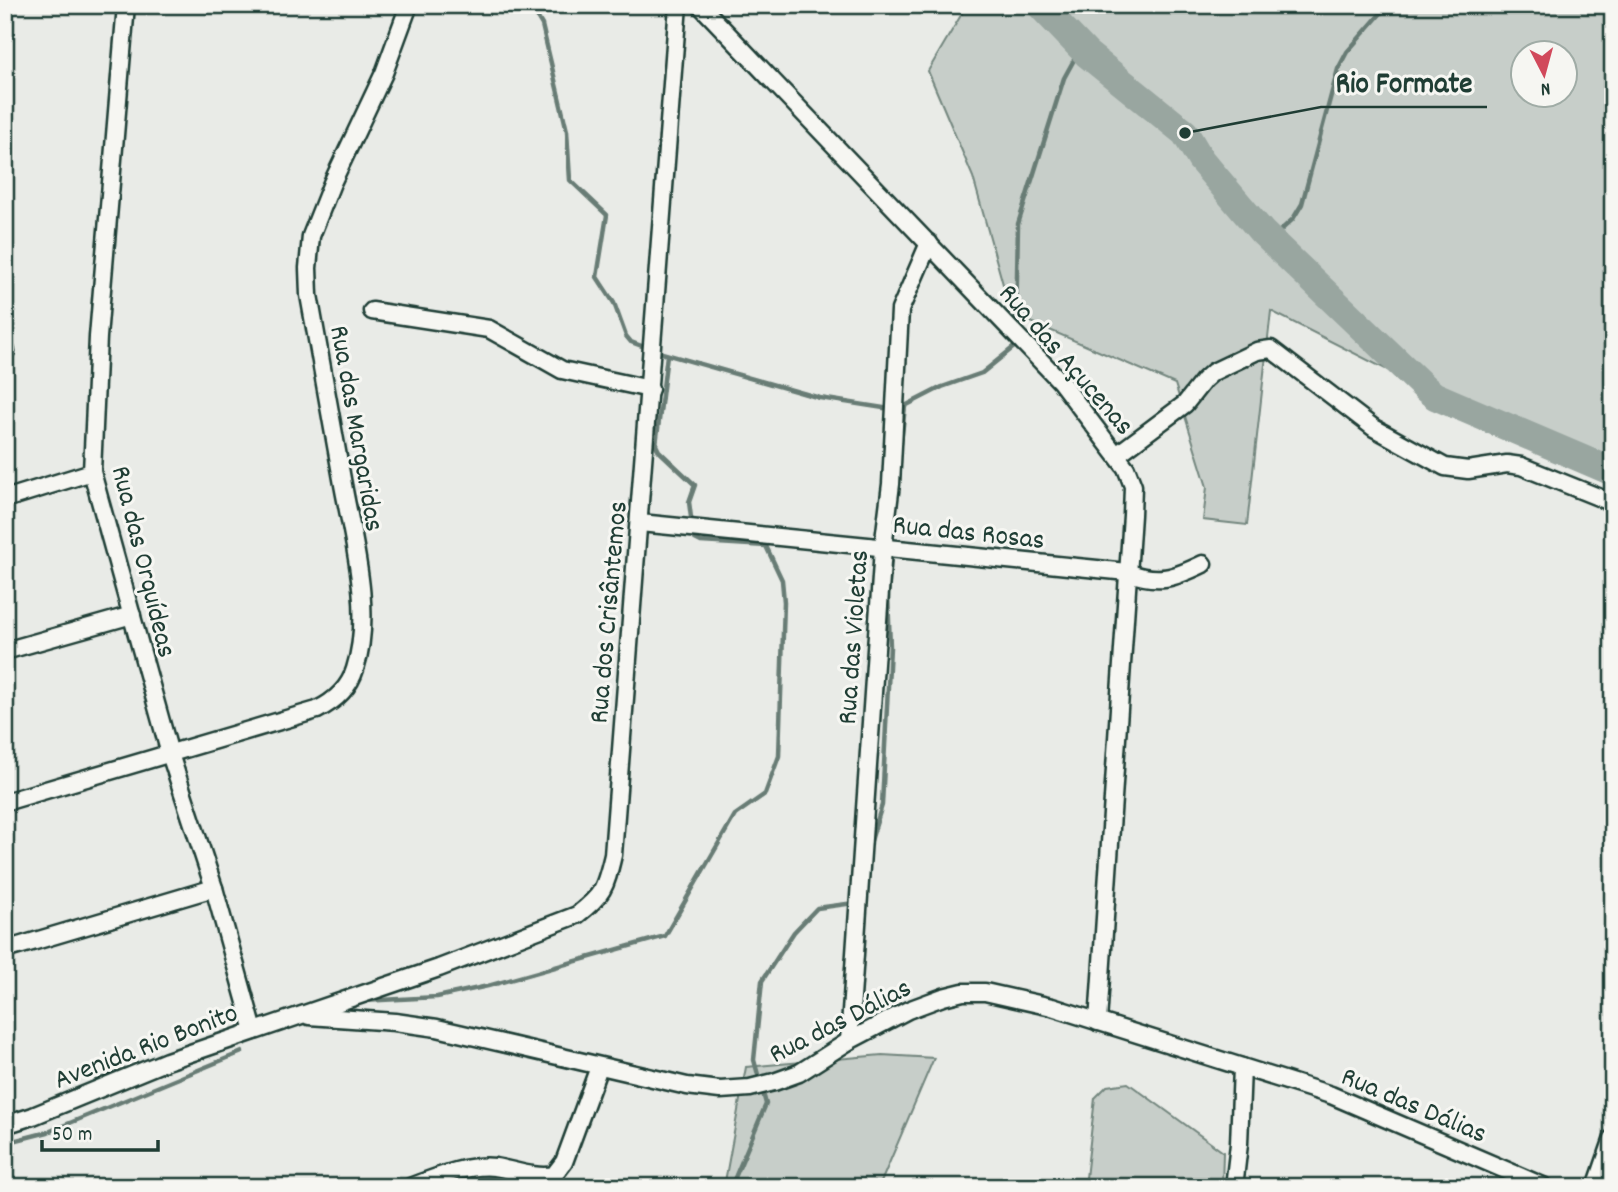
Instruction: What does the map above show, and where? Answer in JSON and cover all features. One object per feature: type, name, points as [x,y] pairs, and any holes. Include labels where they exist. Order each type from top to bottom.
[{"type":"street","name":"Rua das Orquídeas","points":[[126,5],[98,337],[92,472],[170,754],[258,1029]]},
{"type":"street","name":"Rua das Margaridas","points":[[5,803],[317,710],[333,702],[344,691],[355,670],[363,610],[355,550],[309,295],[308,268],[311,236],[332,183],[384,74],[409,5]]},
{"type":"street","name":"Rua dos Crisântemos","points":[[258,1029],[439,968],[576,915],[595,901],[606,887],[613,855],[678,5]]},
{"type":"street","name":"Rua das Açucenas","points":[[700,5],[1060,381],[1126,468],[1133,486],[1098,1022]]},
{"type":"street","name":"Rua das Violetas","points":[[849,1041],[883,548],[891,484],[901,310],[929,243]]},
{"type":"street","points":[[372,310],[489,329],[562,370],[650,389]]},
{"type":"street","points":[[1118,454],[1185,404],[1213,373],[1257,351],[1271,349],[1374,428],[1445,467],[1468,470],[1507,464],[1521,466],[1613,503]]},
{"type":"street","points":[[5,499],[92,472]]},
{"type":"street","name":"Rua das Rosas","points":[[640,523],[1127,572],[1144,578],[1176,578],[1203,564]]},
{"type":"street","points":[[5,651],[132,615]]},
{"type":"street","points":[[5,950],[214,888]]},
{"type":"street","name":"Rua das Dálias","points":[[298,1015],[396,1022],[437,1028],[599,1067],[687,1086],[720,1090],[750,1088],[799,1073],[849,1041],[908,1010],[963,992],[985,992],[1011,996],[1331,1095],[1545,1187]]},
{"type":"street","name":"Avenida Rio Bonito","points":[[5,1125],[167,1061],[258,1029]]},
{"type":"street","points":[[411,1187],[431,1183],[467,1169],[485,1167],[541,1176],[554,1175],[564,1162],[599,1067]]},
{"type":"street","points":[[1234,1187],[1239,1144],[1242,1067]]},
{"type":"street","points":[[1596,1187],[1613,1138]]},
{"type":"shaded area","points":[[967,5],[1613,5],[1613,484],[1271,311],[1247,525],[1203,520],[1207,487],[1175,384],[1031,322],[1006,295],[973,177],[928,71]]},
{"type":"shaded area","points":[[882,1055],[934,1058],[879,1187],[724,1187],[746,1067]]},
{"type":"shaded area","points":[[1128,1083],[1223,1152],[1222,1187],[1085,1187],[1095,1098],[1107,1086]]},
{"type":"waterway","points":[[530,5],[542,25],[567,131],[570,180],[607,215],[597,277],[614,303],[626,336],[631,342],[647,348]]},
{"type":"waterway","points":[[1040,5],[1087,54],[1185,133],[1201,160],[1262,232],[1426,389],[1435,396],[1613,472]]},
{"type":"waterway","points":[[1270,240],[1293,219],[1302,204],[1338,69],[1347,52],[1388,5]]},
{"type":"waterway","points":[[1016,329],[1018,224],[1064,78],[1081,47]]},
{"type":"waterway","points":[[899,407],[942,387],[982,373],[1014,347],[1015,341]]},
{"type":"waterway","points":[[655,351],[820,398],[890,409]]},
{"type":"waterway","points":[[667,355],[656,445],[695,485],[689,502],[692,525]]},
{"type":"waterway","points":[[901,444],[905,406]]},
{"type":"waterway","points":[[363,1001],[437,997],[488,986],[665,936],[735,815],[765,794],[779,756],[784,602],[782,580],[766,546],[701,542],[695,539],[693,533]]},
{"type":"waterway","points":[[869,847],[882,805],[890,647],[888,595],[893,533]]},
{"type":"waterway","points":[[731,1187],[766,1104],[754,1060],[762,981],[794,932],[817,908],[854,903]]},
{"type":"waterway","points":[[5,1143],[48,1132],[242,1052]]},
{"type":"place","name":"Rio Formate","points":[[1185,133]]}]
